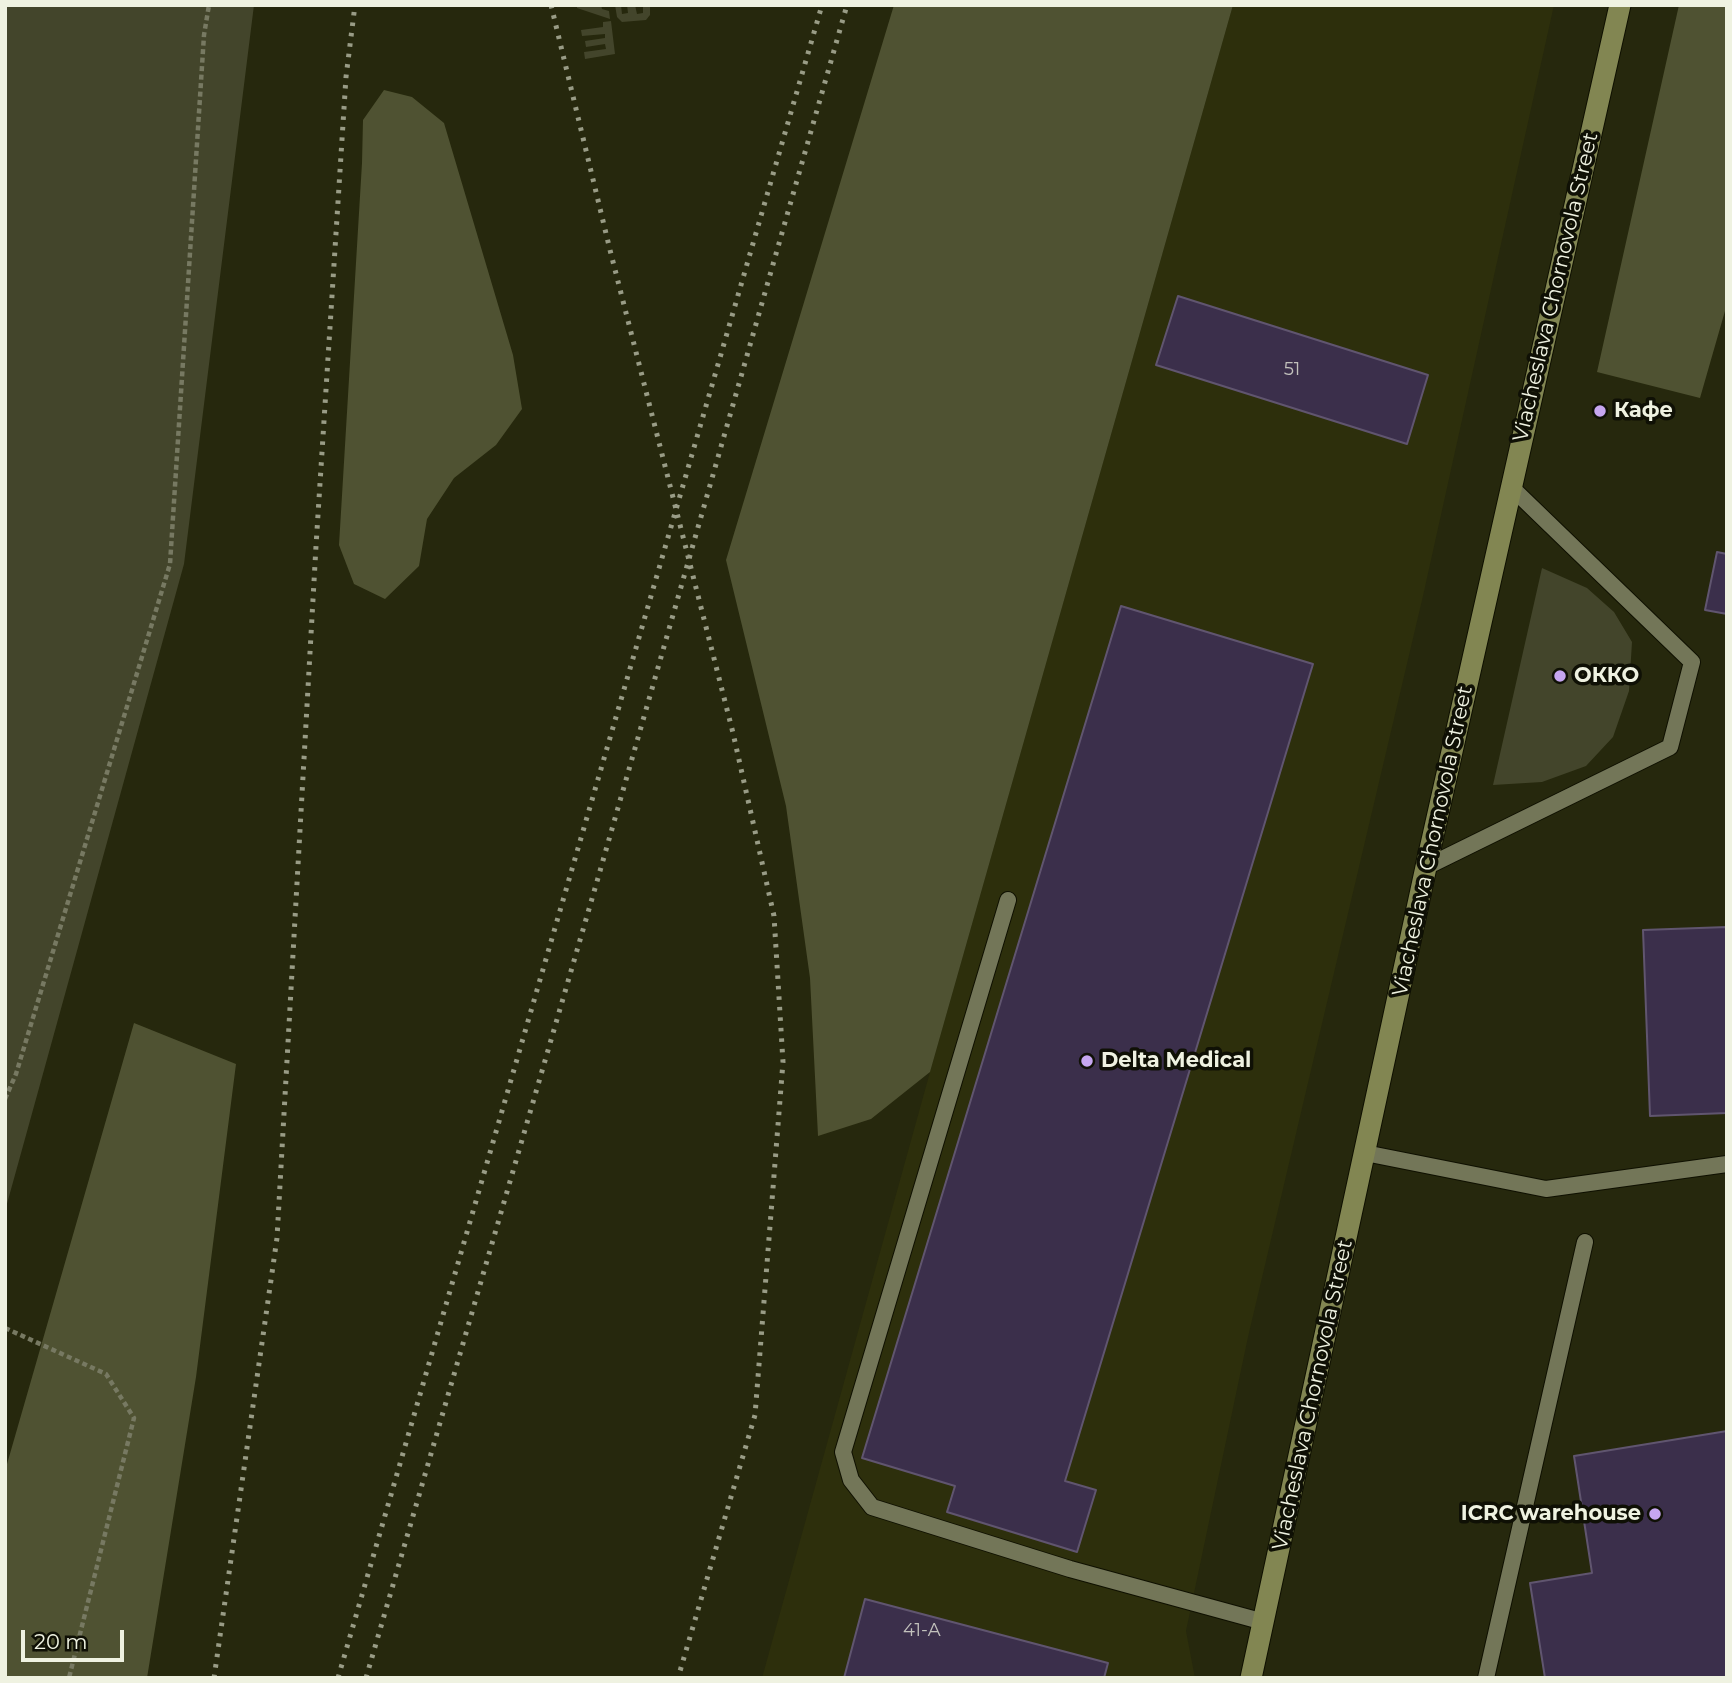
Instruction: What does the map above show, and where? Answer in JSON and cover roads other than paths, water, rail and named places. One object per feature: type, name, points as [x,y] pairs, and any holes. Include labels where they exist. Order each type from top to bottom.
[{"type":"main road","name":"Viacheslava Chornovola Street","points":[[1251,1678],[1426,867],[1620,5]]},
{"type":"lane","points":[[1426,867],[1670,747],[1692,662],[1511,487]]},
{"type":"lane","points":[[1008,900],[843,1452],[851,1480],[872,1507],[1070,1569],[1264,1622]]},
{"type":"lane","points":[[1365,1153],[1546,1189],[1727,1164]]},
{"type":"lane","points":[[1486,1678],[1585,1242]]},
{"type":"railway","points":[[214,1678],[277,1238],[316,546],[346,77],[355,5]]},
{"type":"railway","points":[[551,5],[610,250],[733,733],[774,916],[783,1062],[755,1415],[678,1678]]},
{"type":"railway","points":[[338,1678],[822,5]]},
{"type":"railway","points":[[366,1678],[847,5]]},
{"type":"place","name":"Кафе","points":[[1600,411]]},
{"type":"place","name":"ОККО","points":[[1560,676]]},
{"type":"place","name":"Delta Medical","points":[[1087,1061]]},
{"type":"place","name":"ICRC warehouse","points":[[1655,1514]]}]
